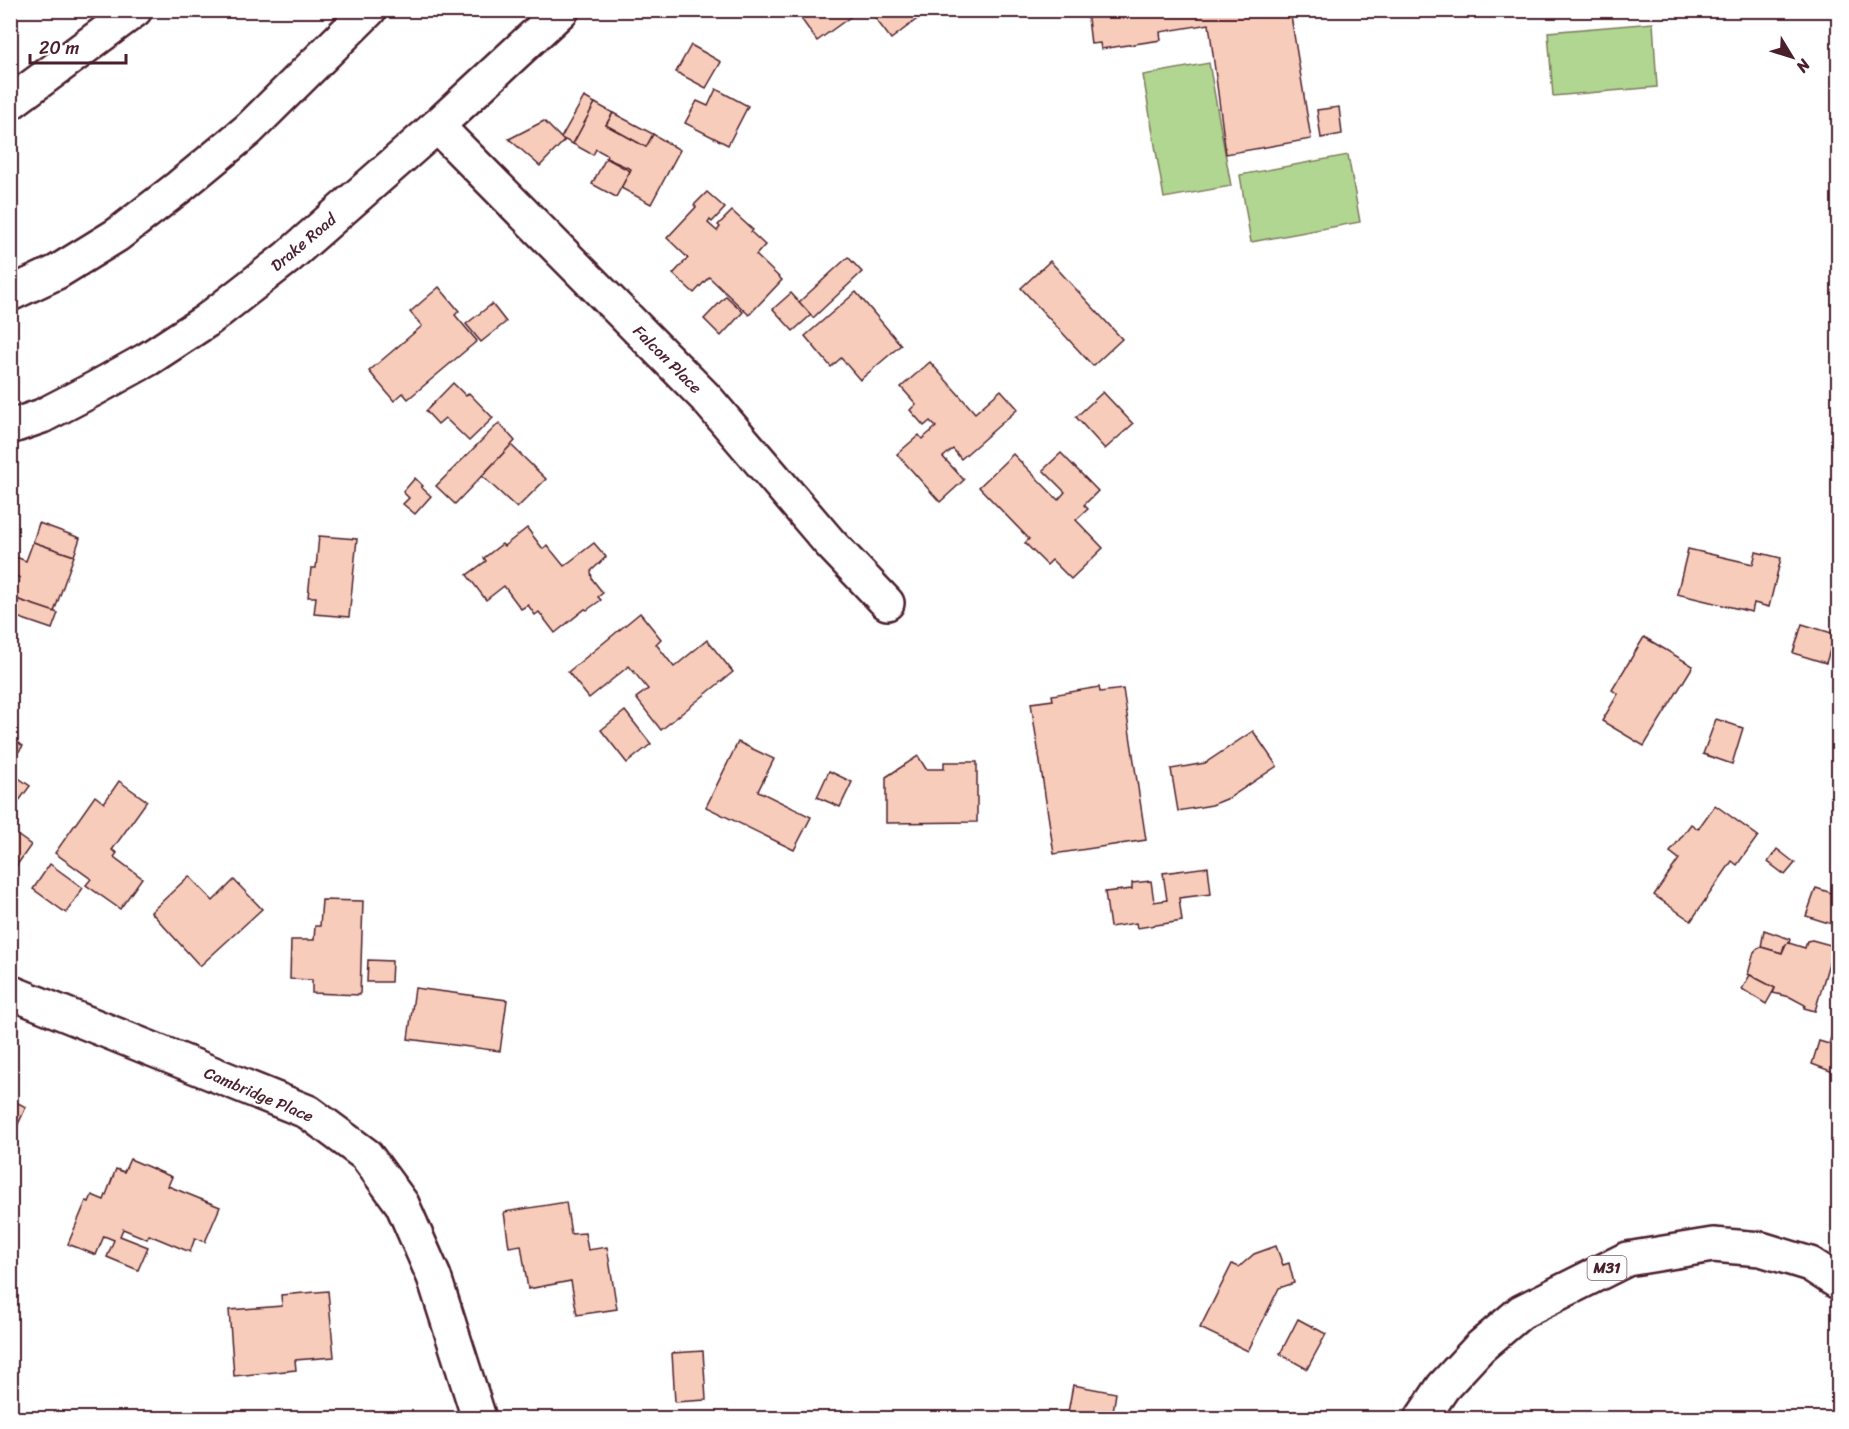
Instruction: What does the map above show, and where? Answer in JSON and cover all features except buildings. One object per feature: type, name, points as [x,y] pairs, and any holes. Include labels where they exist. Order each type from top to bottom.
[{"type":"main road","points":[[10,103],[135,10]]},
{"type":"main road","points":[[10,294],[57,272],[117,235],[179,187],[248,130],[369,10]]},
{"type":"main road","name":"Drake Road","points":[[10,427],[42,416],[94,389],[207,321],[288,257],[437,126],[562,10]]},
{"type":"main road","name":"Falcon Place","points":[[437,126],[706,398],[829,542],[887,603]]},
{"type":"main road","name":"Cambridge Place","points":[[10,992],[308,1112],[366,1155],[402,1204],[434,1277],[479,1419]]},
{"type":"main road","name":"M31","points":[[1422,1419],[1443,1387],[1480,1347],[1521,1312],[1627,1258],[1713,1245],[1761,1249],[1810,1264],[1839,1282]]},
{"type":"green space","points":[[1653,23],[1657,87],[1553,96],[1548,32]]},
{"type":"green space","points":[[1209,63],[1231,186],[1164,198],[1143,75]]},
{"type":"green space","points":[[1348,155],[1360,222],[1251,242],[1240,175]]}]
